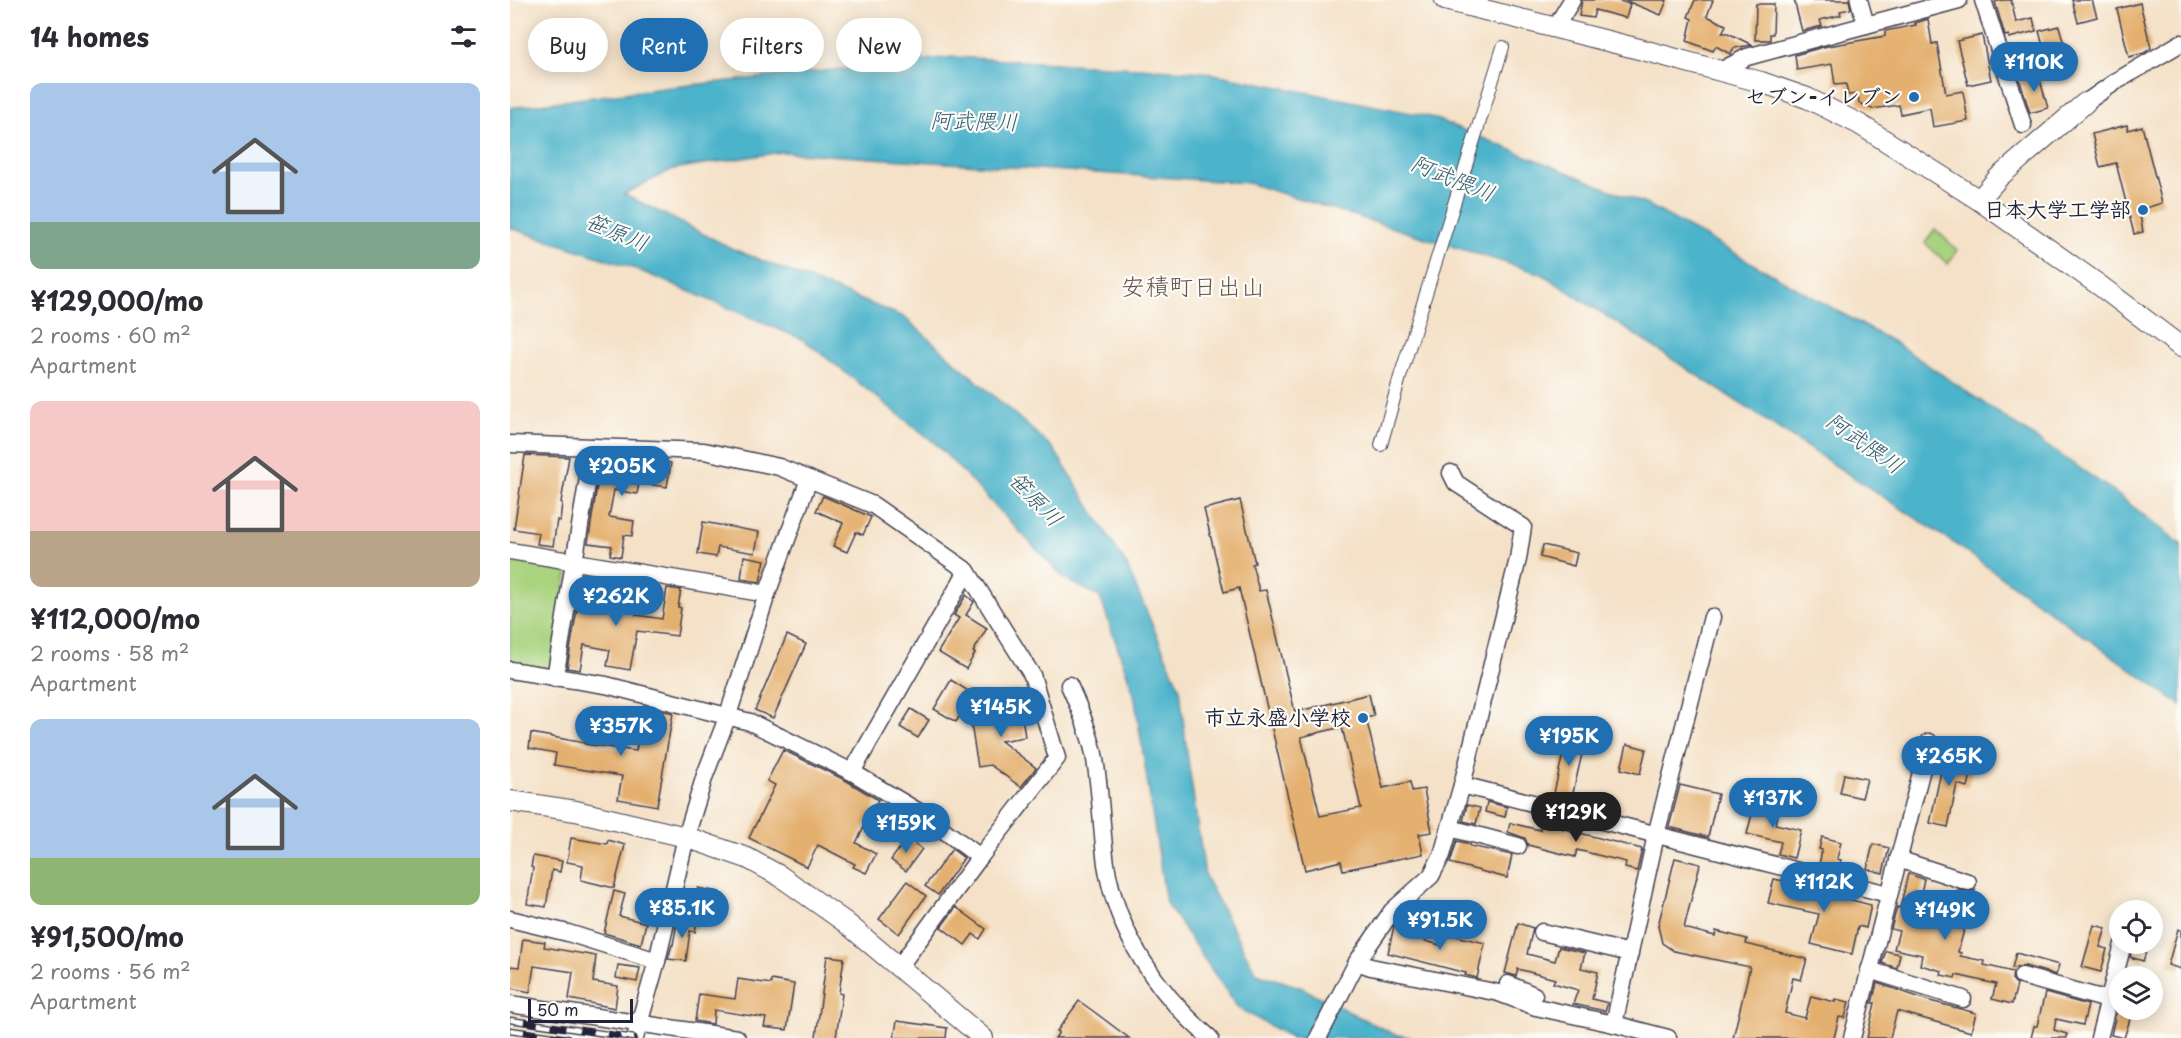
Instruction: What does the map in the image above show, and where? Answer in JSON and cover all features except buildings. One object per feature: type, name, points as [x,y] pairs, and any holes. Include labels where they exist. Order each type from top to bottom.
[{"type":"street","points":[[1445,0],[1761,82],[1807,98],[1859,124],[1979,200],[2099,285],[2181,347]]},
{"type":"street","points":[[1555,28],[1572,0]]},
{"type":"street","points":[[1859,0],[1866,25]]},
{"type":"street","points":[[1720,71],[1747,57],[1866,25],[1901,8],[1959,0]]},
{"type":"street","points":[[1983,0],[2023,125]]},
{"type":"street","points":[[1979,200],[1999,177],[2085,103],[2115,82],[2181,43]]},
{"type":"street","points":[[1381,445],[1503,47]]},
{"type":"street","points":[[510,444],[704,451],[779,467],[873,505],[967,571],[1032,675],[1057,758],[899,967]]},
{"type":"street","points":[[555,678],[592,447]]},
{"type":"street","points":[[1318,1038],[1355,965],[1392,911],[1431,876],[1442,855],[1462,785],[1518,559],[1523,527],[1456,483],[1451,473]]},
{"type":"street","points":[[637,1031],[657,961],[686,837],[705,775],[727,718],[767,594],[809,479]]},
{"type":"street","points":[[510,551],[767,594]]},
{"type":"street","points":[[852,772],[967,571]]},
{"type":"street","points":[[1614,1024],[1656,835],[1712,617]]},
{"type":"street","points":[[510,670],[606,685],[727,718],[750,722],[852,772],[920,812],[980,857]]},
{"type":"street","points":[[1069,685],[1083,716],[1094,753],[1106,864],[1119,914],[1152,977],[1168,997],[1210,1038]]},
{"type":"street","points":[[1852,1038],[1929,742]]},
{"type":"street","points":[[1462,785],[1888,894]]},
{"type":"street","points":[[510,801],[576,811],[686,837],[747,858],[780,876],[845,922],[983,1038]]},
{"type":"street","points":[[1450,828],[1518,846]]},
{"type":"street","points":[[1898,859],[1968,882]]},
{"type":"street","points":[[510,919],[568,933],[657,961]]},
{"type":"street","points":[[1542,932],[1630,953]]},
{"type":"street","points":[[2099,1038],[2120,954]]},
{"type":"street","points":[[1355,965],[1499,993],[1536,1007],[1668,1038]]},
{"type":"street","points":[[1869,970],[1963,999]]},
{"type":"street","points":[[2022,976],[2108,1000]]},
{"type":"street","points":[[1508,984],[1550,1001],[1560,1010],[1560,1013]]},
{"type":"street","points":[[510,1004],[637,1031],[737,1038]]},
{"type":"green space","points":[[1935,229],[1957,250],[1948,264],[1925,243]]},
{"type":"green space","points":[[510,558],[568,568],[552,674],[510,666]]},
{"type":"water","points":[[954,57],[1204,72],[1431,117],[1650,206],[1895,343],[2109,488],[2181,544],[2181,705],[1954,543],[1542,274],[1248,183],[781,152],[673,169],[624,194],[733,249],[904,317],[1053,448],[1126,564],[1180,689],[1205,876],[1256,973],[1300,987],[1391,1033],[1412,1038],[1292,1038],[1238,1008],[1166,903],[1134,694],[1100,597],[1064,578],[935,443],[804,340],[636,269],[510,228],[510,108],[663,88],[836,70],[836,72],[922,72],[922,60]]},
{"type":"railway","points":[[510,1020],[634,1038]]},
{"type":"railway","points":[[510,1030],[567,1038]]},
{"type":"place","name":"セブン-イレブン","points":[[1914,97]]},
{"type":"place","name":"日本大学工学部","points":[[2143,210]]},
{"type":"place","name":"市立永盛小学校","points":[[1363,718]]},
{"type":"district","name":"安積町日出山","points":[[1193,287]]},
{"type":"water label","name":"阿武隈川","points":[[974,121]]},
{"type":"water label","name":"阿武隈川","points":[[1453,178]]},
{"type":"water label","name":"笹原川","points":[[617,232]]},
{"type":"water label","name":"阿武隈川","points":[[1865,443]]},
{"type":"water label","name":"笹原川","points":[[1036,499]]}]
